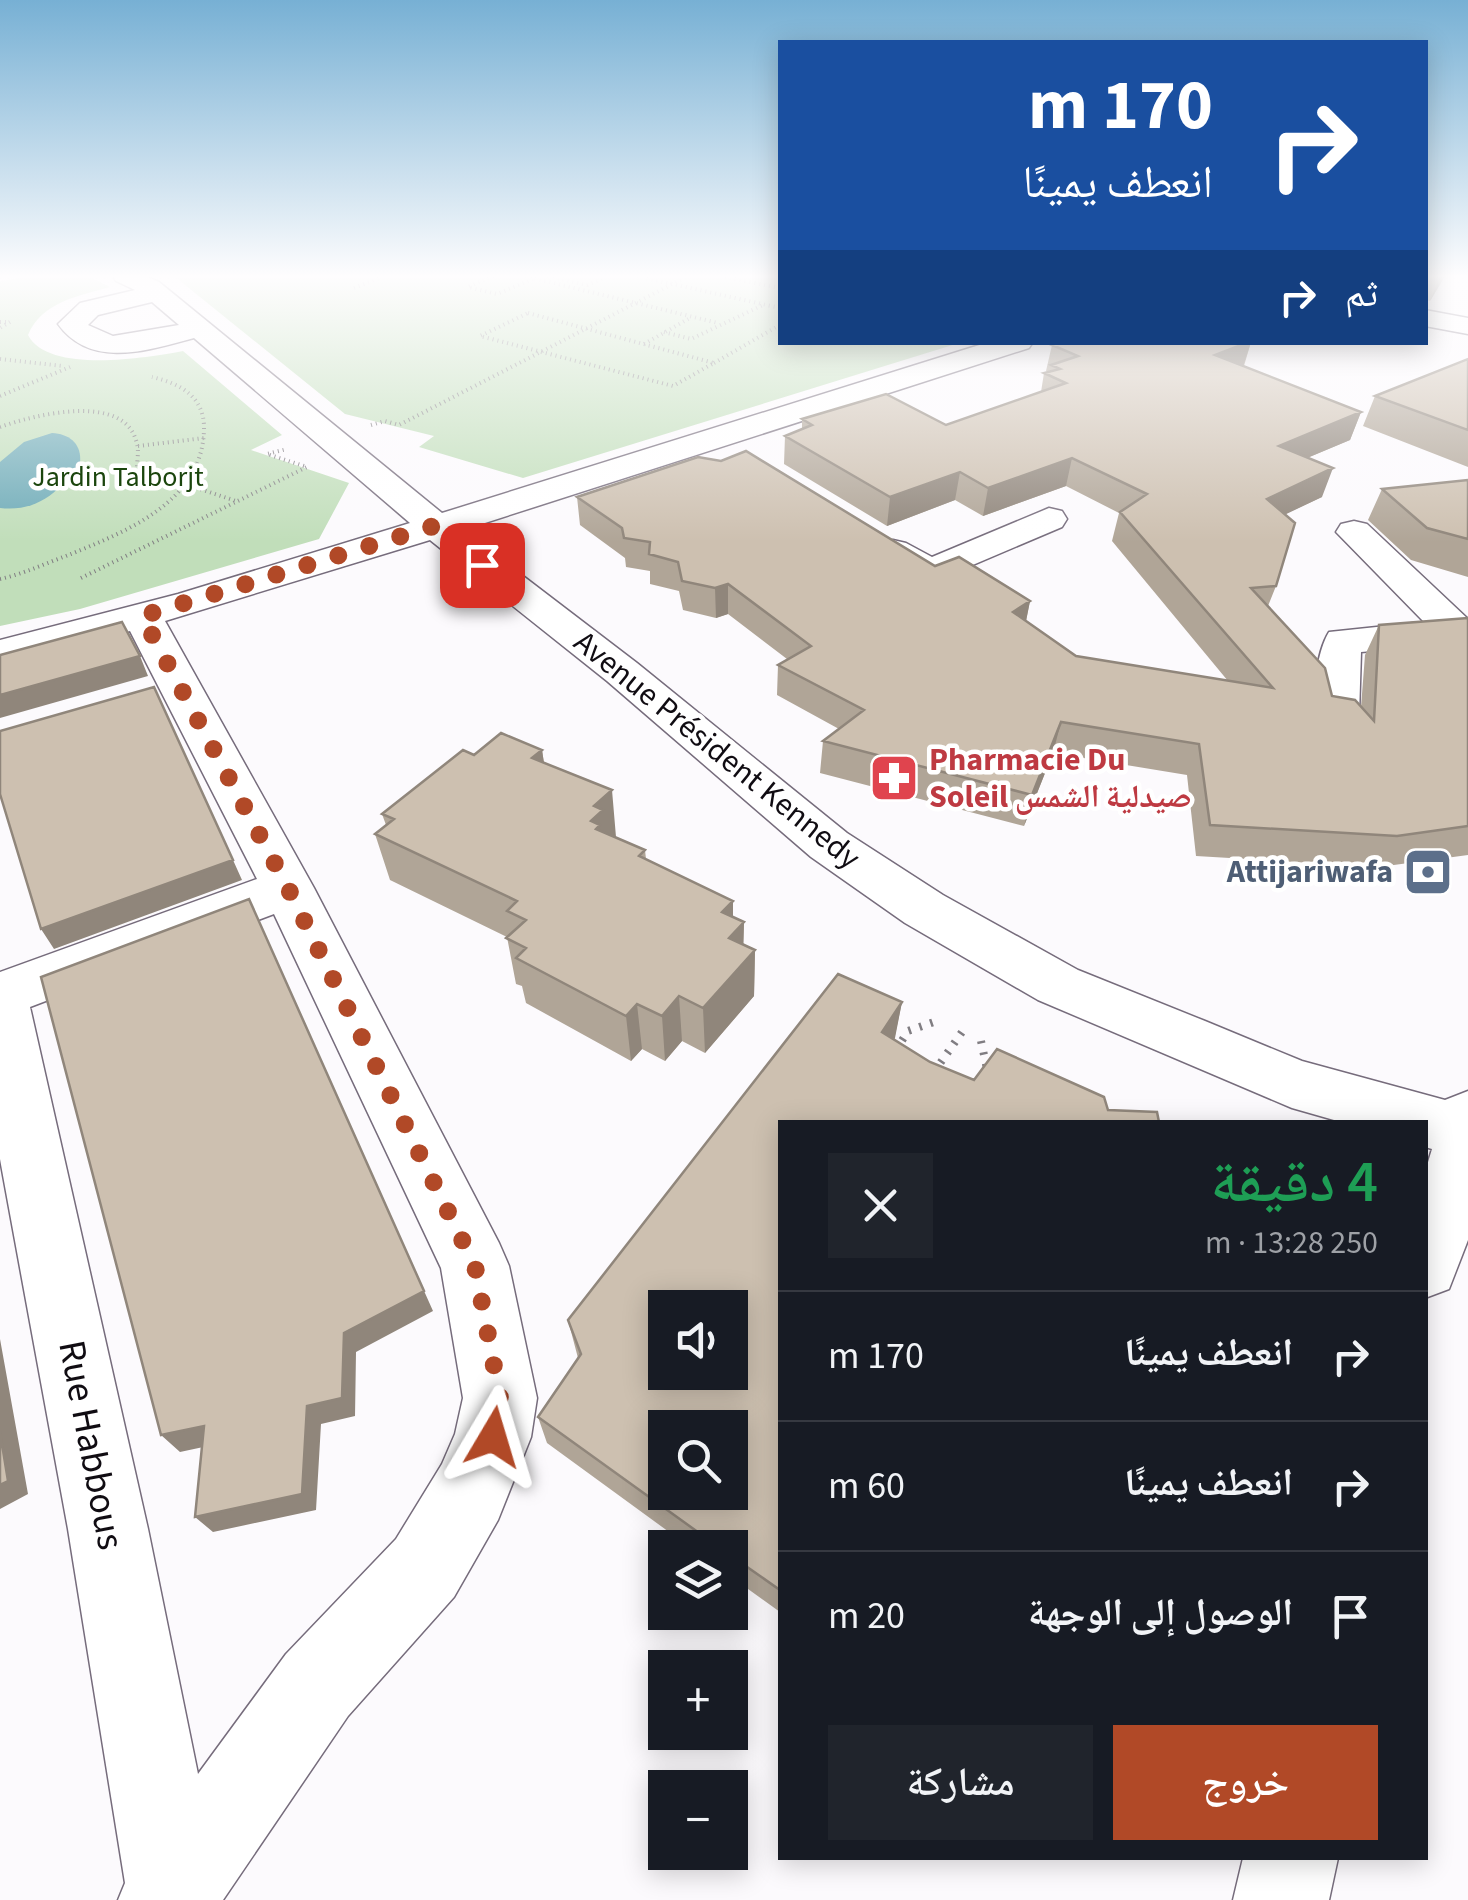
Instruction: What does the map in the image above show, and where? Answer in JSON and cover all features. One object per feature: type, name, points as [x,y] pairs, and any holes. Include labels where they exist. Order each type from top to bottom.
[{"type":"street","name":"Avenue Président Kennedy","points":[[240,365],[434,526],[622,672],[828,845],[924,908],[1058,985],[1292,1082],[1398,1120]]},
{"type":"street","points":[[0,653],[142,616],[716,441],[949,365]]},
{"type":"street","points":[[716,441],[749,462]]},
{"type":"street","points":[[864,533],[913,564],[935,570],[1050,520]]},
{"type":"street","points":[[1354,532],[1462,632]]},
{"type":"street","points":[[142,616],[160,690],[288,888],[475,1266],[500,1398],[493,1437],[470,1492],[424,1568],[316,1685],[170,1895]]},
{"type":"street","points":[[1336,715],[1340,647],[1344,640],[1462,632]]},
{"type":"street","points":[[0,998],[288,888]]},
{"type":"street","name":"Rue Habbous","points":[[0,998],[108,1529],[170,1895]]},
{"type":"street","name":"Avenue Président Kennedy","points":[[1428,1131],[1462,1143]]},
{"type":"street","points":[[1428,1256],[1462,1143]]},
{"type":"street","points":[[1282,1900],[1291,1860]]},
{"type":"path","points":[[52,365],[80,368]]},
{"type":"path","points":[[81,578],[307,467],[267,454],[385,421],[399,425],[512,365]]},
{"type":"path","points":[[594,365],[673,386],[711,365]]},
{"type":"path","points":[[0,396],[64,366]]},
{"type":"path","points":[[0,579],[131,530],[168,502],[196,469],[204,438],[202,411],[192,393],[179,384],[145,376]]},
{"type":"path","points":[[0,427],[38,414],[95,412],[118,419],[134,434],[137,468],[237,502]]},
{"type":"path","points":[[138,446],[204,438]]},
{"type":"path","points":[[893,1054],[908,1031],[937,1021]]},
{"type":"path","points":[[932,1076],[962,1032]]},
{"type":"path","points":[[977,1081],[987,1068],[982,1041]]},
{"type":"green space","name":"Jardin Talborjt","points":[[0,365],[199,365],[282,435],[251,450],[349,483],[319,539],[80,609],[0,626]]},
{"type":"green space","points":[[284,365],[889,365],[523,478],[419,447],[434,436],[345,414]]},
{"type":"water","points":[[52,433],[74,441],[80,463],[46,498],[26,507],[0,508],[0,462],[24,442]]},
{"type":"building","points":[[1051,365],[1240,365],[1361,412],[1279,446],[1333,468],[1267,499],[1295,523],[1276,586],[1251,588],[1325,668],[1332,696],[1355,700],[1374,721],[1379,625],[1468,618],[1468,826],[1397,836],[1210,825],[1199,744],[1061,722],[1032,795],[823,741],[864,710],[778,665],[811,646],[728,584],[715,588],[682,581],[678,562],[649,554],[650,542],[624,538],[622,528],[577,497],[698,457],[721,461],[746,451],[935,566],[959,557],[1030,601],[1013,612],[1076,656],[1273,688],[1120,512],[1147,494],[1072,458],[988,488],[960,472],[890,497],[785,436],[812,425],[802,419],[886,394],[946,425],[1066,383],[1044,373],[1060,369]]},
{"type":"building","points":[[1454,365],[1468,365],[1468,430],[1375,396]]},
{"type":"building","points":[[1468,480],[1468,539],[1427,528],[1382,489]]},
{"type":"building","points":[[122,622],[140,656],[0,695],[0,655]]},
{"type":"building","points":[[154,687],[233,860],[41,929],[0,794],[0,731]]},
{"type":"building","points":[[501,733],[542,750],[532,758],[612,790],[594,806],[603,810],[591,821],[600,825],[596,829],[645,850],[639,856],[733,901],[722,912],[744,922],[729,938],[755,950],[703,1008],[679,996],[662,1016],[637,1004],[626,1016],[516,958],[526,948],[506,938],[526,920],[507,911],[517,901],[375,834],[394,819],[382,814],[463,750],[474,755]]},
{"type":"building","points":[[249,899],[424,1291],[344,1333],[342,1398],[307,1406],[302,1494],[195,1517],[204,1426],[161,1435],[41,977]]},
{"type":"building","points":[[838,974],[902,1002],[882,1032],[930,1062],[974,1080],[997,1049],[1104,1097],[1108,1110],[1157,1112],[1159,1120],[778,1120],[778,1589],[748,1568],[748,1530],[695,1530],[667,1510],[748,1510],[748,1410],[648,1410],[648,1496],[538,1417],[581,1354],[568,1320]]},
{"type":"building","points":[[0,1432],[8,1481],[0,1485]]},
{"type":"place","name":"Pharmacie Du Soleil صيدلية الشمس","points":[[894,778]]},
{"type":"place","name":"Attijariwafa","points":[[1428,872]]},
{"type":"route","points":[[482,565],[434,526],[142,616],[288,888],[475,1266],[500,1398],[493,1437]]}]
